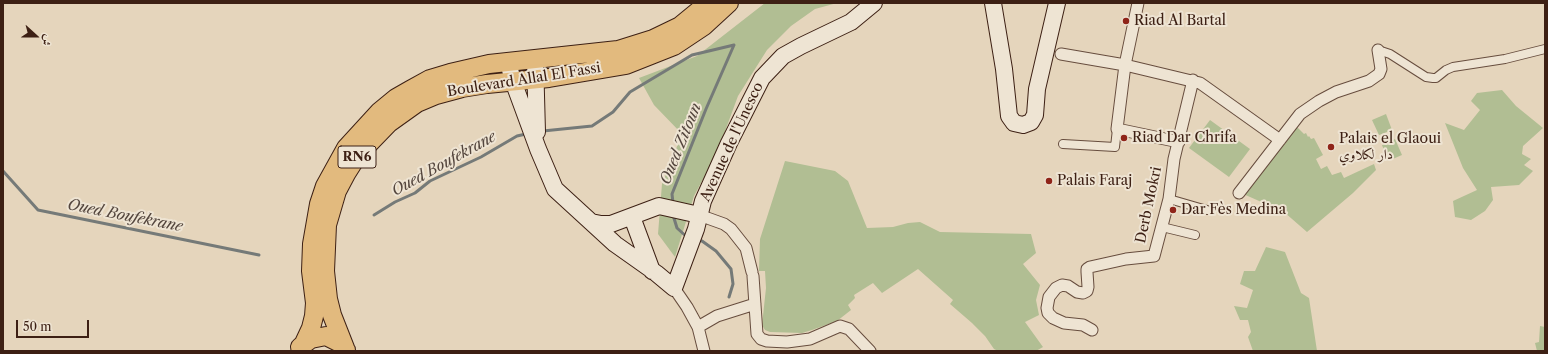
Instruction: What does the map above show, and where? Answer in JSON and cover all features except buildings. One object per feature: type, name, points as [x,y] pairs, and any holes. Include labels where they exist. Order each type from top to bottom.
[{"type":"main road","name":"Boulevard Allal El Fassi","points":[[301,347],[311,328],[314,316],[315,303],[311,271],[312,244],[319,204],[325,186],[346,148],[379,112],[396,98],[423,82],[450,73],[489,64],[618,50],[653,39],[680,26],[708,3]]},
{"type":"main road","name":"Boulevard Allal El Fassi","points":[[345,350],[332,315],[328,299],[325,271],[328,226],[337,191],[350,168],[358,156],[389,123],[417,103],[436,95],[462,88],[534,78],[549,78],[626,65],[674,46],[704,26],[729,3]]},
{"type":"main road","name":"Avenue de l'Unesco","points":[[674,288],[689,250],[694,219],[729,143],[762,78],[783,56],[851,22],[874,3]]},
{"type":"main road","points":[[993,3],[1004,69],[1009,116],[1014,123],[1018,125],[1027,124],[1034,119],[1037,89],[1055,53],[1057,3]]},
{"type":"main road","points":[[535,59],[534,78],[538,150]]},
{"type":"main road","points":[[508,62],[513,81],[538,150],[555,189],[615,244],[674,288]]},
{"type":"main road","points":[[591,222],[611,224],[659,206],[694,219]]},
{"type":"main road","points":[[632,217],[652,271]]},
{"type":"main road","name":"RN6","points":[[301,347],[311,339],[326,336],[340,342],[345,350]]},
{"type":"street","points":[[1063,144],[1115,147],[1124,65],[1138,3]]},
{"type":"street","points":[[1239,194],[1300,114],[1336,92],[1369,81],[1379,74],[1381,69],[1378,50],[1390,54],[1426,76],[1436,78],[1446,70],[1453,67],[1512,57],[1545,49]]},
{"type":"street","points":[[1055,53],[1124,65],[1193,80],[1280,140]]},
{"type":"street","name":"Derb Mokri","points":[[1092,330],[1083,325],[1058,321],[1050,316],[1047,308],[1051,292],[1062,285],[1068,286],[1077,292],[1083,293],[1087,291],[1088,287],[1086,272],[1090,267],[1126,259],[1154,256],[1169,199],[1174,159],[1193,80]]},
{"type":"street","points":[[1117,129],[1179,142]]},
{"type":"street","points":[[1169,199],[1207,210]]},
{"type":"street","points":[[694,219],[724,224],[732,229],[746,248],[753,274],[757,334],[761,339],[767,341],[787,342],[810,339],[840,326],[849,329],[870,351]]},
{"type":"street","points":[[1162,227],[1195,234]]},
{"type":"street","points":[[674,288],[698,327],[704,351]]},
{"type":"street","points":[[698,327],[717,316],[754,304]]},
{"type":"green space","points":[[765,3],[837,3],[815,9],[791,26],[767,50],[738,96],[717,153],[694,196],[675,257],[658,234],[662,184],[682,134],[654,105],[639,78],[697,56]]},
{"type":"green space","points":[[1502,90],[1516,106],[1543,128],[1523,146],[1522,154],[1531,159],[1524,165],[1533,171],[1519,185],[1491,187],[1493,200],[1485,211],[1471,220],[1455,217],[1453,201],[1477,190],[1463,168],[1445,123],[1464,130],[1480,110],[1471,101],[1477,93]]},
{"type":"green space","points":[[1386,114],[1392,130],[1379,135],[1372,120]]},
{"type":"green space","points":[[1210,120],[1250,149],[1229,177],[1189,148]]},
{"type":"green space","points":[[1296,126],[1304,134],[1306,133],[1311,139],[1314,138],[1323,155],[1316,159],[1321,169],[1327,166],[1332,175],[1341,172],[1344,178],[1374,164],[1376,170],[1353,193],[1307,232],[1284,212],[1241,193]]},
{"type":"green space","points":[[1395,139],[1402,155],[1388,161],[1382,145]]},
{"type":"green space","points":[[785,161],[835,171],[848,181],[867,228],[893,227],[908,223],[920,222],[940,232],[1031,234],[1036,253],[1023,264],[1040,285],[1036,300],[1039,315],[1025,322],[1043,347],[1036,351],[998,351],[994,349],[985,336],[950,304],[953,300],[918,269],[882,293],[873,283],[854,295],[855,298],[848,305],[851,310],[837,321],[802,333],[770,332],[765,330],[762,325],[766,288],[765,271],[759,271],[760,239]]},
{"type":"green space","points":[[1266,247],[1285,252],[1301,293],[1309,298],[1317,351],[1253,351],[1248,337],[1251,332],[1248,320],[1240,320],[1234,306],[1247,308],[1253,290],[1240,284],[1244,271],[1255,271]]},
{"type":"green space","points":[[1540,326],[1545,327],[1545,351],[1537,351],[1535,343],[1539,342]]},
{"type":"waterway","name":"Oued Boufekrane","points":[[543,131],[592,126],[613,112],[630,92],[692,55],[734,45]]},
{"type":"waterway","name":"Oued Zitoun","points":[[673,203],[672,194],[706,109],[734,45]]},
{"type":"waterway","name":"Oued Boufekrane","points":[[374,215],[395,202],[415,193],[430,181],[481,157],[517,136],[526,134]]},
{"type":"waterway","name":"Oued Boufekrane","points":[[3,171],[38,210],[259,255]]},
{"type":"waterway","name":"Oued Zitoun","points":[[673,215],[677,228],[688,238]]},
{"type":"waterway","name":"Oued Zitoun","points":[[697,240],[702,241],[716,251],[731,269],[733,284],[729,297]]},
{"type":"place","name":"Riad Al Bartal","points":[[1126,21]]},
{"type":"place","name":"Riad Dar Chrifa","points":[[1124,138]]},
{"type":"place","name":"Palais el Glaoui دار لكلاوي","points":[[1331,147]]},
{"type":"place","name":"Palais Faraj","points":[[1049,181]]},
{"type":"place","name":"Dar Fès Medina","points":[[1173,210]]}]
